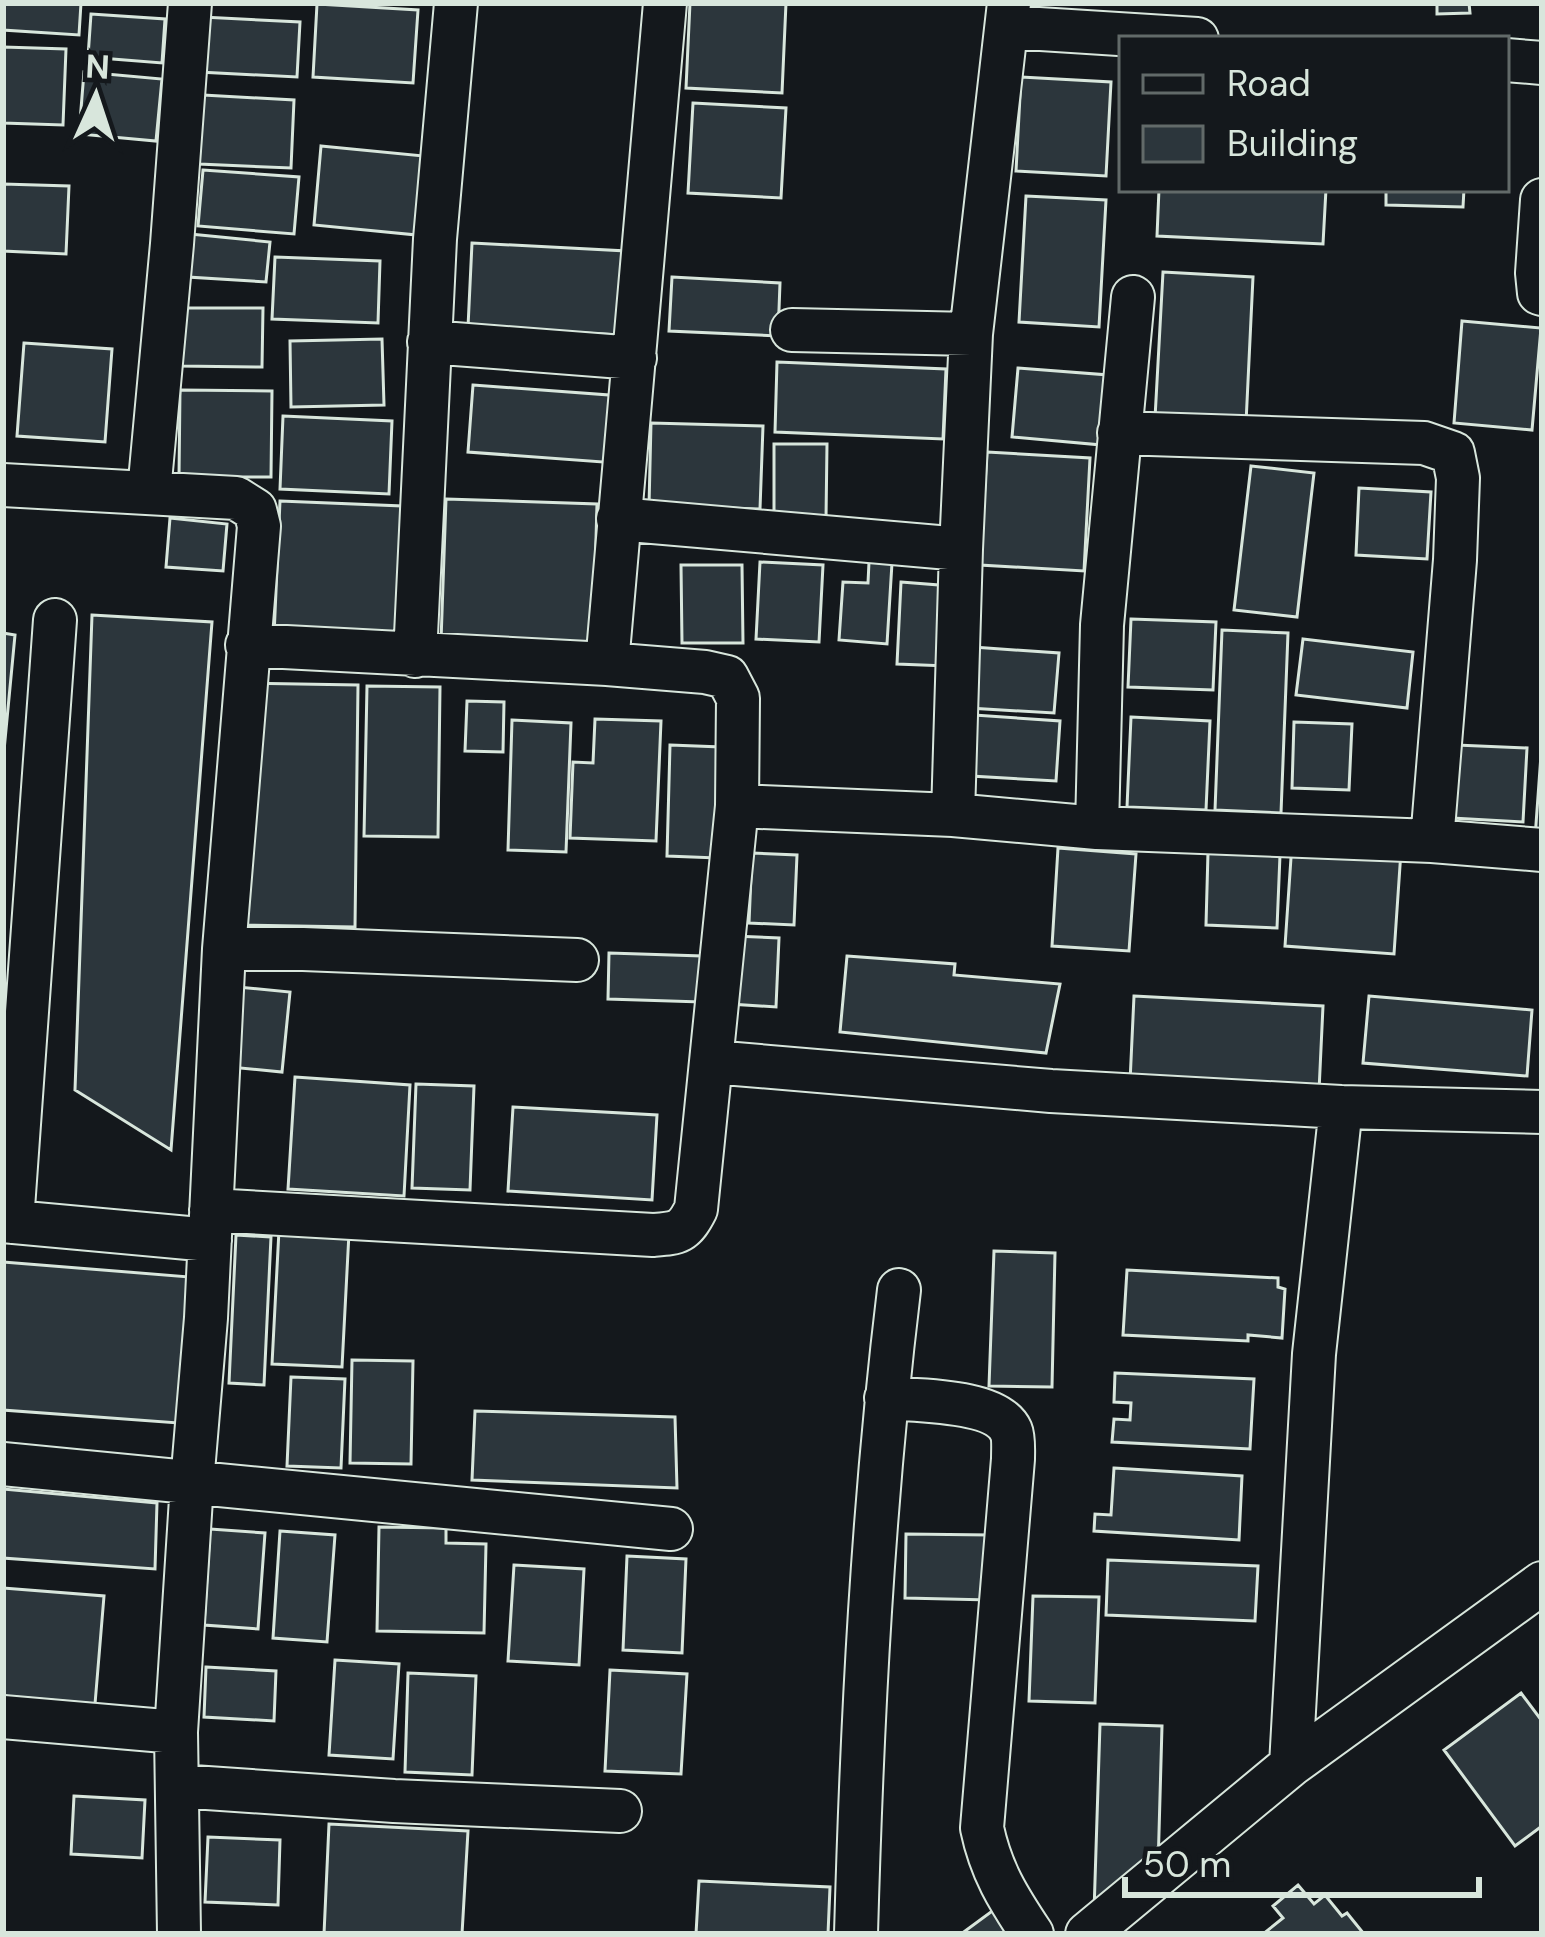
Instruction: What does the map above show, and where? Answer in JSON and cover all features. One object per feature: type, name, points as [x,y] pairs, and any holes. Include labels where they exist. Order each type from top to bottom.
[{"type":"street","points":[[149,492],[190,3]]},
{"type":"street","points":[[415,656],[429,342],[456,3]]},
{"type":"street","points":[[607,664],[665,3]]},
{"type":"street","points":[[1191,3],[1192,36]]},
{"type":"street","points":[[953,815],[971,334],[1008,15],[1169,36]]},
{"type":"street","points":[[1509,60],[1542,63]]},
{"type":"street","points":[[1542,200],[1537,273],[1542,294]]},
{"type":"street","points":[[1097,828],[1102,625],[1133,297]]},
{"type":"street","points":[[792,330],[971,334]]},
{"type":"street","points":[[429,342],[635,358]]},
{"type":"street","points":[[1119,433],[1424,443],[1453,453],[1458,478],[1455,560],[1432,841]]},
{"type":"street","points":[[3,485],[236,498],[255,510],[259,526],[224,949],[206,1318],[176,1732],[179,1934]]},
{"type":"street","points":[[619,519],[961,549]]},
{"type":"street","points":[[55,620],[7,1221],[676,1233],[696,1209],[737,806],[738,698],[727,677],[607,664],[247,645]]},
{"type":"street","points":[[737,806],[1542,850]]},
{"type":"street","points":[[224,949],[577,960]]},
{"type":"street","points":[[712,1062],[1051,1091],[1341,1108],[1542,1112]]},
{"type":"street","points":[[1291,1765],[1314,1354],[1341,1108]]},
{"type":"street","points":[[856,1934],[860,1782],[886,1398],[899,1290]]},
{"type":"street","points":[[886,1398],[975,1407],[998,1414],[1012,1432],[982,1828],[989,1860],[1005,1894],[1032,1934]]},
{"type":"street","points":[[3,1464],[671,1529]]},
{"type":"street","points":[[1087,1934],[1291,1765],[1542,1583]]},
{"type":"street","points":[[3,1717],[176,1732]]},
{"type":"street","points":[[178,1786],[620,1811]]},
{"type":"building","points":[[3,3],[81,3],[79,35],[3,30]]},
{"type":"building","points":[[690,3],[786,3],[782,93],[686,88]]},
{"type":"building","points":[[1437,3],[1469,3],[1470,13],[1437,14]]},
{"type":"building","points":[[317,4],[418,10],[413,83],[313,77]]},
{"type":"building","points":[[91,14],[165,19],[162,63],[88,57]]},
{"type":"building","points":[[202,17],[300,22],[297,77],[199,72]]},
{"type":"building","points":[[3,47],[66,49],[63,125],[3,123]]},
{"type":"building","points":[[84,72],[162,79],[156,141],[79,134]]},
{"type":"building","points":[[1021,77],[1111,82],[1106,176],[1016,171]]},
{"type":"building","points":[[203,95],[294,100],[291,168],[199,164]]},
{"type":"building","points":[[693,103],[786,108],[781,198],[688,193]]},
{"type":"building","points":[[321,146],[424,156],[417,235],[314,225]]},
{"type":"building","points":[[203,170],[299,177],[294,234],[198,226]]},
{"type":"building","points":[[3,184],[69,186],[66,254],[3,251]]},
{"type":"building","points":[[1159,192],[1326,192],[1323,244],[1157,236]]},
{"type":"building","points":[[1386,192],[1464,192],[1463,207],[1386,205]]},
{"type":"building","points":[[1026,196],[1106,200],[1099,327],[1019,322]]},
{"type":"building","points":[[190,234],[270,242],[266,282],[188,277]]},
{"type":"building","points":[[472,243],[626,251],[622,335],[468,327]]},
{"type":"building","points":[[275,257],[380,261],[378,323],[272,319]]},
{"type":"building","points":[[1163,272],[1253,277],[1246,423],[1155,418]]},
{"type":"building","points":[[672,277],[780,283],[778,336],[669,331]]},
{"type":"building","points":[[179,308],[263,308],[262,367],[179,366]]},
{"type":"building","points":[[1462,321],[1541,328],[1532,430],[1454,423]]},
{"type":"building","points":[[382,339],[384,405],[291,407],[290,341]]},
{"type":"building","points":[[24,343],[112,349],[105,442],[17,436]]},
{"type":"building","points":[[777,362],[946,369],[943,439],[775,432]]},
{"type":"building","points":[[1018,368],[1108,375],[1102,445],[1012,437]]},
{"type":"building","points":[[473,385],[622,396],[616,463],[468,452]]},
{"type":"building","points":[[180,390],[272,391],[271,477],[179,477]]},
{"type":"building","points":[[283,416],[392,421],[389,494],[280,489]]},
{"type":"building","points":[[651,423],[763,426],[760,509],[649,506]]},
{"type":"building","points":[[774,444],[827,444],[826,519],[774,519]]},
{"type":"building","points":[[987,452],[1090,458],[1084,571],[980,565]]},
{"type":"building","points":[[1251,466],[1314,473],[1297,617],[1234,610]]},
{"type":"building","points":[[1359,488],[1431,492],[1427,559],[1356,555]]},
{"type":"building","points":[[446,499],[597,504],[593,645],[441,641]]},
{"type":"building","points":[[280,501],[402,506],[398,640],[274,636]]},
{"type":"building","points":[[170,518],[227,524],[223,571],[166,567]]},
{"type":"building","points":[[760,562],[823,565],[819,642],[756,639]]},
{"type":"building","points":[[869,562],[892,563],[887,644],[839,640],[843,582],[868,583]]},
{"type":"building","points":[[681,565],[742,565],[743,643],[682,643]]},
{"type":"building","points":[[901,582],[951,586],[947,666],[897,664]]},
{"type":"building","points":[[92,615],[212,622],[171,1150],[75,1090]]},
{"type":"building","points":[[1131,619],[1216,622],[1213,690],[1128,687]]},
{"type":"building","points":[[1222,630],[1288,633],[1281,813],[1215,810]]},
{"type":"building","points":[[3,633],[15,635],[3,761]]},
{"type":"building","points":[[1303,639],[1413,652],[1407,708],[1296,695]]},
{"type":"building","points":[[973,647],[1059,653],[1054,713],[969,708]]},
{"type":"building","points":[[246,683],[358,685],[355,927],[242,925]]},
{"type":"building","points":[[367,686],[440,687],[438,837],[364,836]]},
{"type":"building","points":[[467,701],[504,702],[503,752],[465,751]]},
{"type":"building","points":[[974,715],[1060,721],[1056,781],[971,776]]},
{"type":"building","points":[[1131,717],[1210,721],[1206,810],[1127,807]]},
{"type":"building","points":[[595,719],[661,721],[656,841],[570,838],[573,762],[593,763]]},
{"type":"building","points":[[512,720],[571,723],[566,852],[508,850]]},
{"type":"building","points":[[1294,722],[1352,724],[1349,790],[1292,788]]},
{"type":"building","points":[[1542,741],[1542,839],[1535,838]]},
{"type":"building","points":[[670,745],[721,747],[717,858],[667,856]]},
{"type":"building","points":[[1456,745],[1527,748],[1523,822],[1452,818]]},
{"type":"building","points":[[1292,843],[1401,851],[1394,954],[1285,946]]},
{"type":"building","points":[[1058,848],[1136,854],[1129,951],[1052,946]]},
{"type":"building","points":[[1208,852],[1280,855],[1277,928],[1206,925]]},
{"type":"building","points":[[752,853],[797,855],[794,925],[749,923]]},
{"type":"building","points":[[733,936],[779,938],[776,1007],[730,1004]]},
{"type":"building","points":[[609,953],[702,956],[701,1002],[608,999]]},
{"type":"building","points":[[847,956],[955,964],[954,975],[1060,984],[1046,1053],[840,1032]]},
{"type":"building","points":[[227,986],[290,992],[282,1072],[219,1066]]},
{"type":"building","points":[[1134,996],[1323,1006],[1319,1091],[1130,1082]]},
{"type":"building","points":[[1369,996],[1532,1010],[1527,1076],[1363,1063]]},
{"type":"building","points":[[295,1077],[410,1085],[404,1196],[288,1189]]},
{"type":"building","points":[[416,1084],[474,1086],[470,1190],[412,1188]]},
{"type":"building","points":[[513,1107],[657,1115],[652,1200],[508,1191]]},
{"type":"building","points":[[279,1230],[349,1233],[342,1367],[272,1364]]},
{"type":"building","points":[[236,1235],[271,1237],[264,1385],[229,1383]]},
{"type":"building","points":[[994,1251],[1055,1253],[1052,1387],[989,1386]]},
{"type":"building","points":[[3,1262],[190,1277],[178,1423],[3,1410]]},
{"type":"building","points":[[1127,1270],[1278,1278],[1278,1287],[1285,1289],[1282,1338],[1248,1335],[1248,1341],[1123,1335]]},
{"type":"building","points":[[352,1360],[413,1361],[411,1464],[350,1463]]},
{"type":"building","points":[[1115,1373],[1254,1379],[1250,1449],[1112,1442],[1114,1419],[1130,1420],[1131,1403],[1114,1402]]},
{"type":"building","points":[[291,1377],[345,1379],[341,1468],[287,1466]]},
{"type":"building","points":[[475,1411],[675,1417],[677,1488],[472,1480]]},
{"type":"building","points":[[1114,1468],[1242,1476],[1239,1540],[1094,1531],[1095,1514],[1111,1515]]},
{"type":"building","points":[[3,1489],[157,1503],[155,1569],[3,1558]]},
{"type":"building","points":[[379,1527],[446,1528],[446,1543],[486,1544],[484,1633],[377,1631]]},
{"type":"building","points":[[210,1529],[265,1533],[258,1629],[204,1625]]},
{"type":"building","points":[[280,1531],[335,1535],[327,1642],[273,1638]]},
{"type":"building","points":[[906,1534],[990,1535],[990,1600],[905,1598]]},
{"type":"building","points":[[627,1556],[686,1559],[682,1653],[623,1650]]},
{"type":"building","points":[[1108,1560],[1258,1566],[1255,1621],[1106,1615]]},
{"type":"building","points":[[514,1565],[584,1569],[579,1665],[508,1661]]},
{"type":"building","points":[[3,1588],[104,1596],[95,1704],[3,1696]]},
{"type":"building","points":[[1033,1596],[1099,1597],[1095,1703],[1029,1701]]},
{"type":"building","points":[[335,1660],[399,1664],[393,1759],[329,1755]]},
{"type":"building","points":[[206,1667],[276,1671],[274,1721],[204,1717]]},
{"type":"building","points":[[610,1670],[687,1674],[681,1774],[605,1771]]},
{"type":"building","points":[[408,1673],[476,1676],[472,1775],[405,1772]]},
{"type":"building","points":[[1521,1693],[1542,1721],[1542,1826],[1515,1846],[1444,1750]]},
{"type":"building","points":[[1100,1724],[1162,1726],[1158,1868],[1094,1912]]},
{"type":"building","points":[[74,1796],[145,1800],[142,1858],[71,1854]]},
{"type":"building","points":[[329,1824],[468,1831],[462,1934],[324,1934]]},
{"type":"building","points":[[208,1837],[280,1840],[278,1905],[205,1902]]},
{"type":"building","points":[[699,1881],[830,1887],[828,1934],[696,1934]]},
{"type":"building","points":[[1298,1885],[1314,1904],[1325,1895],[1364,1934],[1263,1934],[1283,1918],[1273,1906]]},
{"type":"building","points":[[999,1906],[1019,1934],[961,1934]]}]
